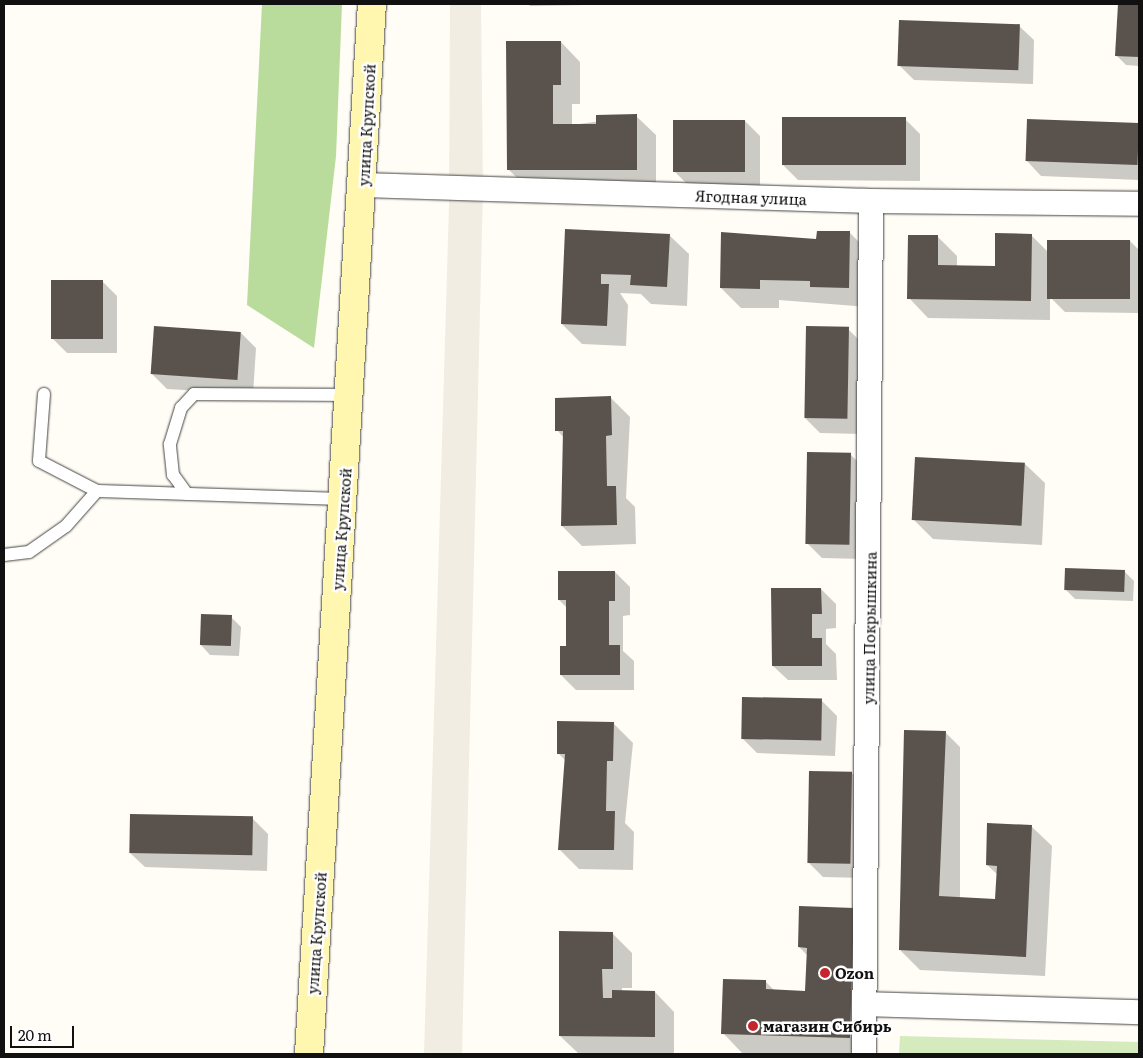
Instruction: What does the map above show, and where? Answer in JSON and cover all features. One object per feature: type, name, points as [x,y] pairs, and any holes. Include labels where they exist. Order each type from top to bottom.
[{"type":"street","name":"улица Крупской","points":[[309,1054],[363,185],[372,4]]},
{"type":"street","name":"Ягодная улица","points":[[363,185],[871,201],[1139,204]]},
{"type":"street","name":"улица Покрышкина","points":[[864,1054],[866,1004],[871,201]]},
{"type":"street","points":[[866,1004],[1139,1012]]},
{"type":"lane","points":[[44,394],[39,461],[97,492],[343,499]]},
{"type":"lane","points":[[187,494],[173,474],[170,444],[181,408],[194,394],[350,395]]},
{"type":"lane","points":[[4,555],[29,552],[66,526],[97,492]]},
{"type":"green space","points":[[262,4],[342,4],[336,156],[314,348],[247,305]]},
{"type":"green space","points":[[900,1036],[1139,1042],[1139,1054],[899,1054]]},
{"type":"shaded area","points":[[450,4],[481,4],[483,188],[462,1054],[424,1054],[449,204]]},
{"type":"building","points":[[1118,4],[1139,4],[1139,57],[1115,56]]},
{"type":"building","points":[[899,20],[1020,24],[1018,70],[897,66]]},
{"type":"building","points":[[506,41],[561,41],[561,85],[553,85],[553,124],[596,124],[596,115],[637,114],[637,170],[507,170]]},
{"type":"building","points":[[782,117],[906,117],[906,165],[782,165]]},
{"type":"building","points":[[1027,119],[1139,123],[1137,165],[1026,161]]},
{"type":"building","points":[[673,120],[745,120],[745,172],[673,172]]},
{"type":"building","points":[[565,229],[670,234],[667,287],[630,285],[631,275],[601,274],[601,284],[609,284],[607,326],[561,324]]},
{"type":"building","points":[[817,231],[850,231],[849,288],[810,287],[810,281],[760,280],[760,289],[720,288],[721,232],[816,239]]},
{"type":"building","points":[[995,233],[1032,234],[1031,301],[907,299],[908,235],[938,235],[938,265],[995,266]]},
{"type":"building","points":[[1047,240],[1130,240],[1130,299],[1047,299]]},
{"type":"building","points":[[51,280],[103,280],[103,339],[51,339]]},
{"type":"building","points":[[154,326],[241,332],[237,380],[151,374]]},
{"type":"building","points":[[806,326],[849,327],[847,419],[804,418]]},
{"type":"building","points":[[611,396],[612,435],[606,436],[607,486],[616,486],[617,525],[561,526],[563,431],[555,431],[555,398]]},
{"type":"building","points":[[807,452],[851,453],[849,545],[805,544]]},
{"type":"building","points":[[915,457],[1025,463],[1022,526],[912,520]]},
{"type":"building","points":[[1065,568],[1125,570],[1124,592],[1064,590]]},
{"type":"building","points":[[558,571],[615,571],[615,601],[609,601],[609,645],[620,645],[620,675],[560,675],[560,646],[566,646],[566,600],[558,600]]},
{"type":"building","points":[[771,588],[821,588],[822,614],[812,614],[812,638],[822,638],[822,666],[772,666]]},
{"type":"building","points":[[201,614],[232,615],[231,646],[200,645]]},
{"type":"building","points":[[742,697],[822,698],[821,740],[741,739]]},
{"type":"building","points":[[557,721],[614,722],[613,761],[607,761],[606,811],[615,811],[614,850],[558,850],[565,754],[557,754]]},
{"type":"building","points":[[904,730],[946,731],[939,896],[995,899],[997,866],[986,865],[987,823],[1032,825],[1026,957],[899,950]]},
{"type":"building","points":[[809,771],[852,772],[850,864],[807,863]]},
{"type":"building","points":[[130,814],[253,816],[252,855],[129,853]]},
{"type":"building","points":[[799,906],[854,908],[850,1038],[721,1034],[723,979],[766,980],[766,989],[805,991],[807,948],[798,947]]},
{"type":"building","points":[[559,931],[613,932],[613,969],[602,969],[603,998],[612,998],[612,990],[655,991],[655,1037],[559,1036]]},
{"type":"place","name":"Ozon","points":[[825,973]]},
{"type":"place","name":"магазин Сибирь","points":[[753,1026]]}]
